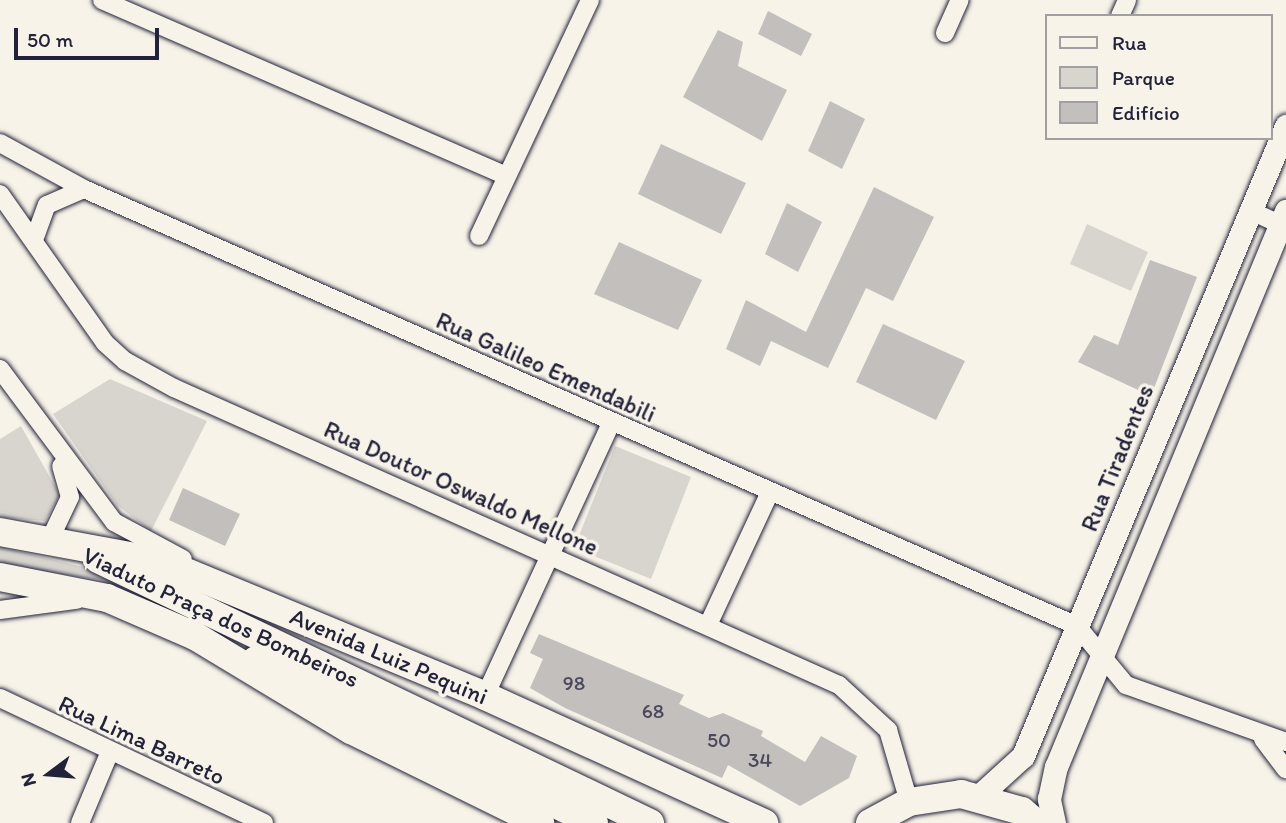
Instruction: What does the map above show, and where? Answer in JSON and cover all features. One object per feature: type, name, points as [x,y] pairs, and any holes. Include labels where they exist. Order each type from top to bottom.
[{"type":"main road","name":"Avenida Luiz Pequini","points":[[0,532],[51,537],[162,562],[485,696],[764,823]]},
{"type":"main road","name":"Viaduto Praça dos Bombeiros","points":[[51,537],[384,705]]},
{"type":"main road","points":[[0,578],[107,598],[195,636],[340,724],[540,823]]},
{"type":"main road","name":"Viaduto Praça dos Bombeiros","points":[[195,636],[384,705]]},
{"type":"main road","points":[[384,705],[594,823]]},
{"type":"main road","points":[[384,705],[650,823]]},
{"type":"main road","points":[[870,823],[909,802],[979,796],[1036,823]]},
{"type":"street","points":[[102,0],[506,176]]},
{"type":"street","points":[[479,236],[590,0]]},
{"type":"street","points":[[945,33],[960,0]]},
{"type":"street","name":"Rua Tiradentes","points":[[979,796],[1023,756],[1184,363],[1286,126]]},
{"type":"street","name":"Rua Galileo Emendabili","points":[[0,143],[83,189],[1077,626]]},
{"type":"street","points":[[34,240],[47,205],[83,189]]},
{"type":"street","name":"Rua Doutor Oswaldo Mellone","points":[[0,194],[106,343],[142,372],[708,625],[859,698],[894,741],[909,802]]},
{"type":"street","points":[[1054,823],[1051,783],[1100,657],[1284,221],[1250,211]]},
{"type":"street","points":[[1184,363],[1218,379]]},
{"type":"street","points":[[0,369],[56,449],[114,522],[281,611]]},
{"type":"street","points":[[485,696],[611,423]]},
{"type":"street","points":[[51,537],[70,496],[56,449]]},
{"type":"street","points":[[708,625],[770,492]]},
{"type":"street","points":[[0,610],[107,598]]},
{"type":"street","points":[[1077,626],[1100,657],[1126,685],[1263,739],[1286,742]]},
{"type":"street","name":"Rua Lima Barreto","points":[[0,698],[108,754],[264,823]]},
{"type":"street","points":[[1263,739],[1286,769]]},
{"type":"street","points":[[80,823],[108,754]]},
{"type":"green space","points":[[1087,224],[1148,252],[1131,291],[1070,264]]},
{"type":"green space","points":[[110,379],[207,421],[151,531],[117,505],[53,414]]},
{"type":"green space","points":[[21,426],[60,495],[45,521],[0,517],[0,439]]},
{"type":"green space","points":[[615,446],[691,477],[651,579],[574,548]]},
{"type":"green space","points":[[0,547],[109,573],[111,581],[0,566]]},
{"type":"building","points":[[768,11],[812,34],[801,56],[758,34]]},
{"type":"building","points":[[718,30],[743,42],[738,66],[787,90],[762,141],[683,97]]},
{"type":"building","points":[[830,101],[865,119],[842,169],[808,151]]},
{"type":"building","points":[[661,144],[746,183],[721,234],[638,194]]},
{"type":"building","points":[[874,187],[934,217],[893,301],[866,288],[828,368],[771,341],[760,366],[726,349],[746,300],[806,332]]},
{"type":"building","points":[[787,203],[822,222],[798,272],[765,254]]},
{"type":"building","points":[[619,242],[702,280],[678,330],[594,294]]},
{"type":"building","points":[[1150,260],[1197,277],[1151,396],[1078,362],[1094,335],[1118,345]]},
{"type":"building","points":[[883,324],[965,361],[936,420],[856,382]]},
{"type":"building","points":[[183,488],[240,514],[225,546],[169,520]]},
{"type":"building","points":[[539,634],[684,695],[679,704],[709,718],[723,713],[763,731],[761,736],[805,762],[821,736],[857,756],[849,778],[800,806],[728,765],[722,778],[565,708],[530,688],[543,659],[530,653]]}]
